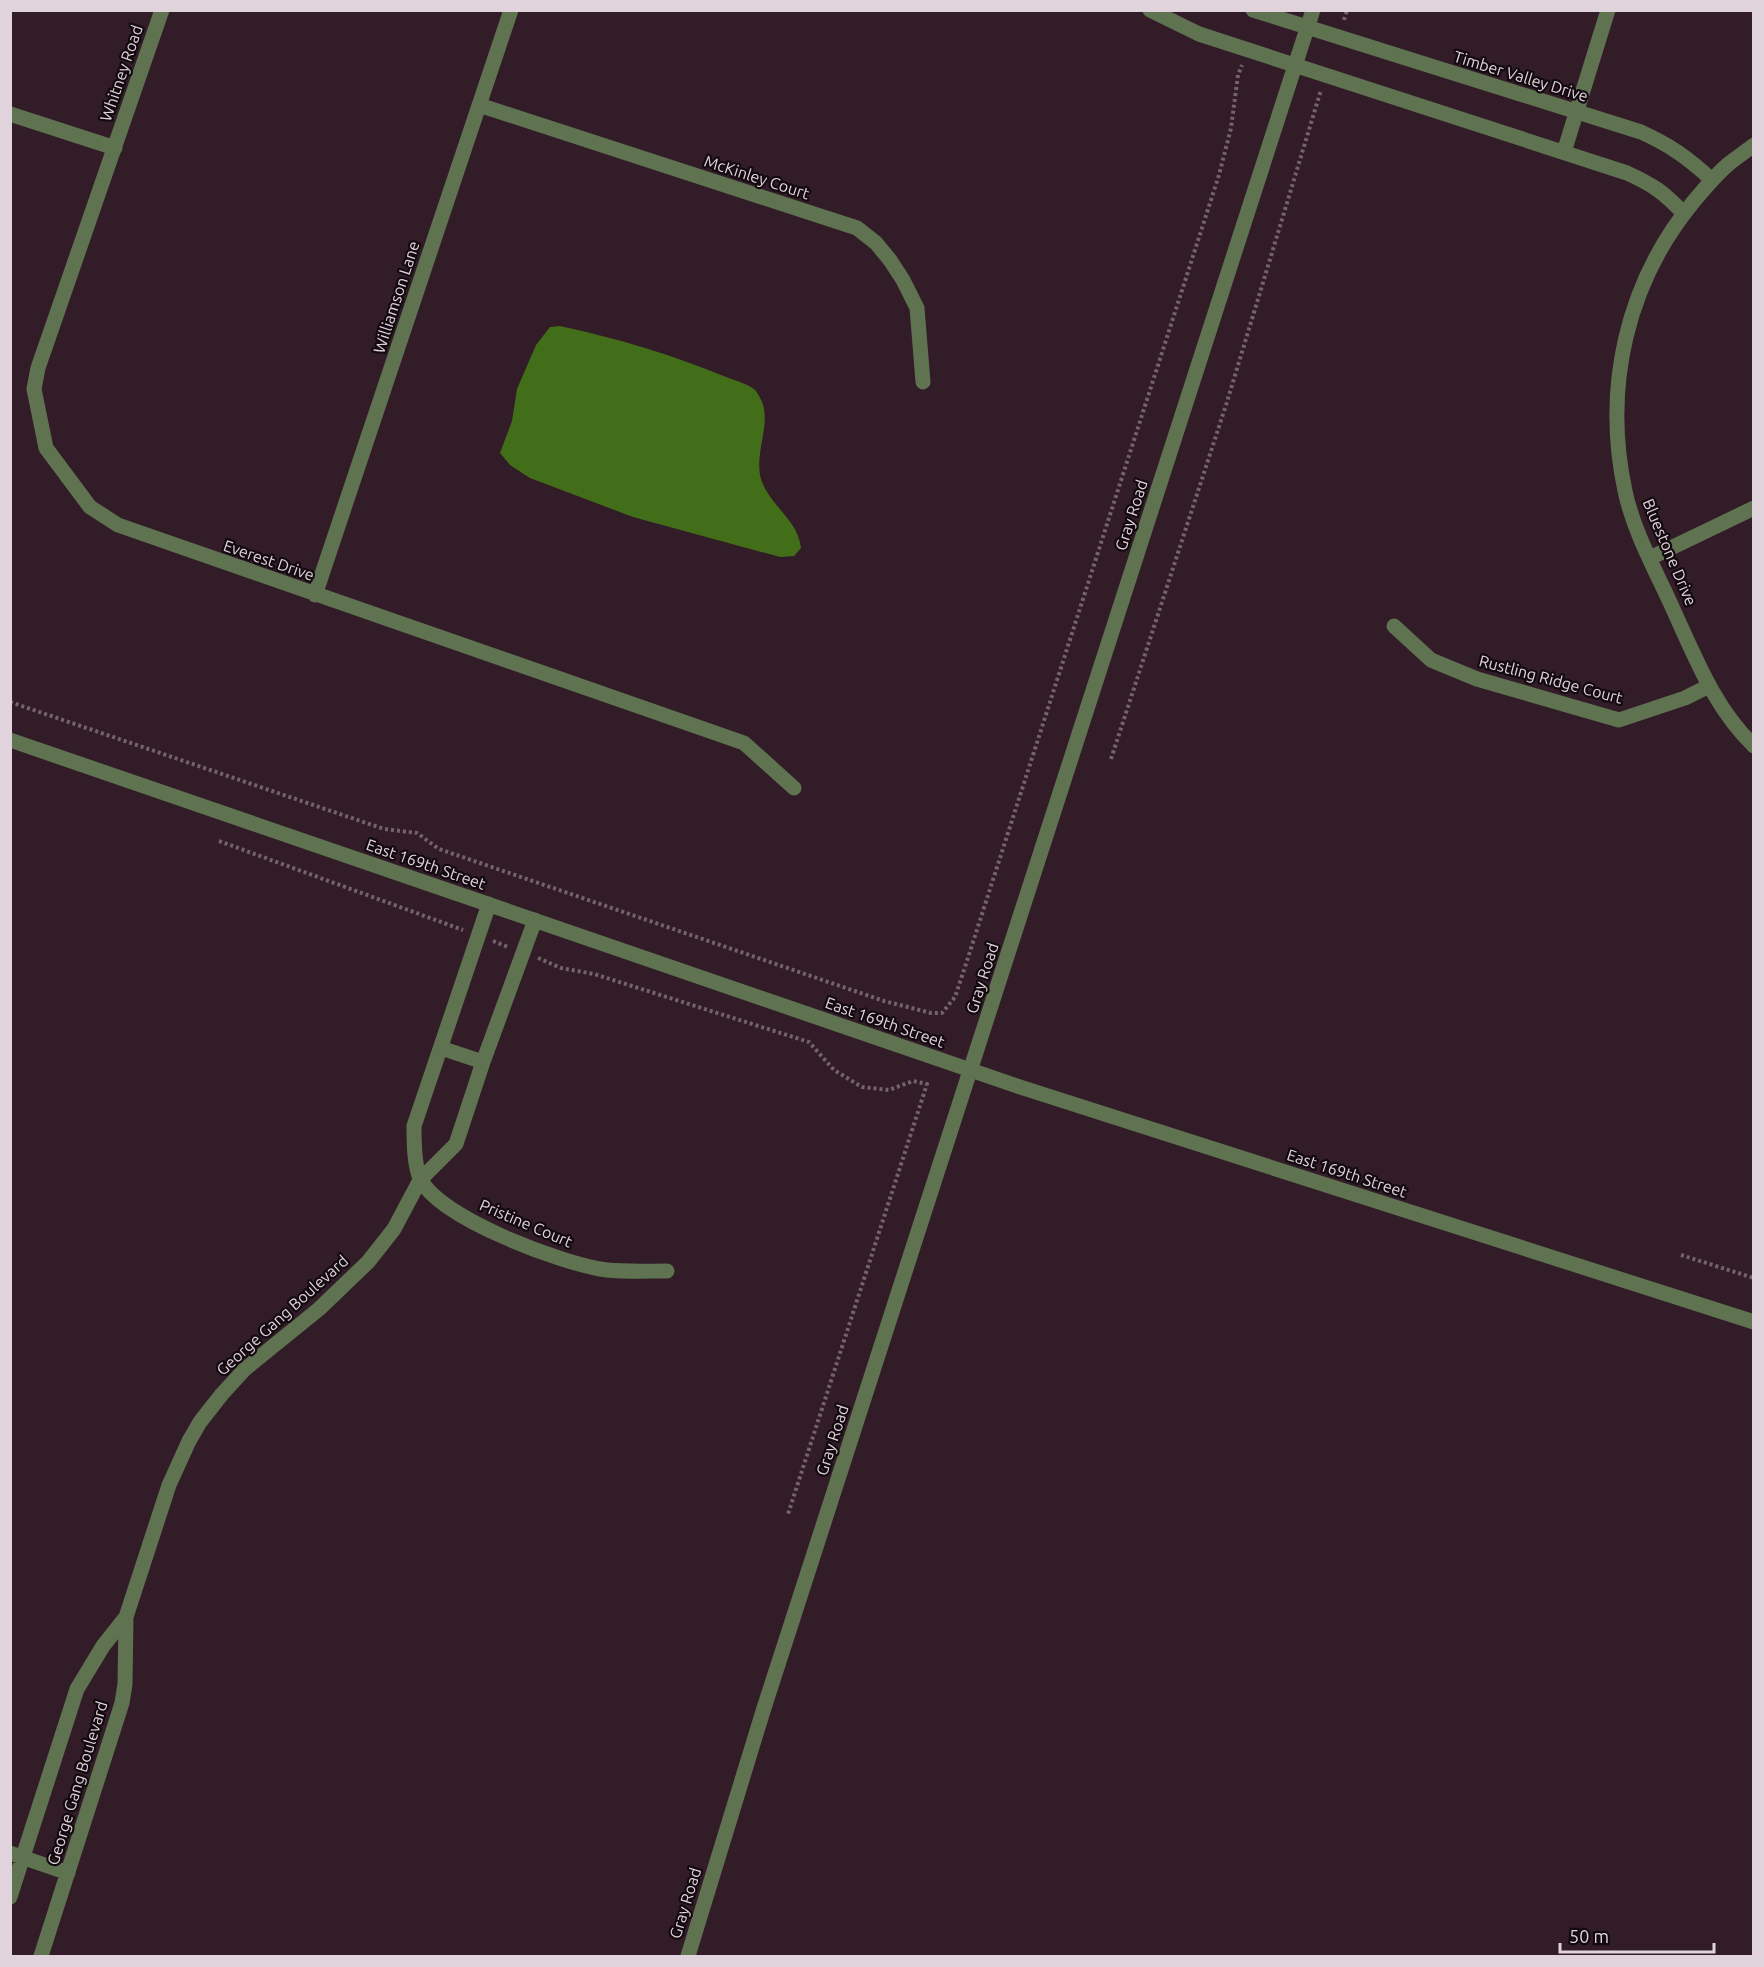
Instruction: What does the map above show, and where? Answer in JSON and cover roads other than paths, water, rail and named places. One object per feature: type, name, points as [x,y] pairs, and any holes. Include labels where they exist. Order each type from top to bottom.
[{"type":"street","name":"Whitney Road","points":[[115,148],[162,10]]},
{"type":"street","name":"Williamson Lane","points":[[315,595],[511,10]]},
{"type":"street","points":[[1150,10],[1199,34],[1627,173],[1651,184],[1666,195],[1684,214]]},
{"type":"street","points":[[1253,10],[1307,28]]},
{"type":"street","name":"Gray Road","points":[[688,1956],[767,1699],[1293,66],[1313,10]]},
{"type":"street","points":[[1564,152],[1608,10]]},
{"type":"street","name":"Timber Valley Drive","points":[[1307,28],[1641,132],[1666,143],[1686,156],[1712,180]]},
{"type":"street","name":"McKinley Court","points":[[479,105],[857,228],[876,243],[890,260],[917,308],[923,382]]},
{"type":"street","points":[[10,114],[115,148]]},
{"type":"street","name":"Bluestone Drive","points":[[1754,146],[1731,162],[1712,180],[1662,246],[1639,292],[1624,343],[1617,390],[1617,439],[1626,493],[1636,528],[1709,686],[1733,721],[1754,746]]},
{"type":"street","name":"Everest Drive","points":[[115,148],[38,368],[34,389],[46,448],[90,507],[118,525],[744,743],[794,788]]},
{"type":"street","points":[[1650,558],[1754,508]]},
{"type":"street","name":"Rustling Ridge Court","points":[[1394,626],[1431,660],[1477,679],[1619,720],[1685,698],[1709,686]]},
{"type":"street","name":"East 169th Street","points":[[10,740],[971,1071],[1754,1322]]},
{"type":"street","points":[[420,1180],[414,1147],[414,1126],[489,904]]},
{"type":"street","name":"George Gang Boulevard","points":[[41,1956],[122,1703],[125,1684],[126,1617],[178,1462],[200,1422],[222,1394],[245,1369],[319,1309],[368,1262],[394,1229],[420,1180],[456,1144],[483,1062],[535,920]]},
{"type":"street","points":[[441,1048],[483,1062]]},
{"type":"street","name":"Pristine Court","points":[[420,1180],[446,1206],[470,1220],[553,1257],[607,1270],[667,1271]]},
{"type":"street","name":"George Gang Boulevard","points":[[10,1897],[16,1855],[77,1689],[103,1646],[126,1617]]},
{"type":"street","points":[[16,1855],[68,1873]]}]
